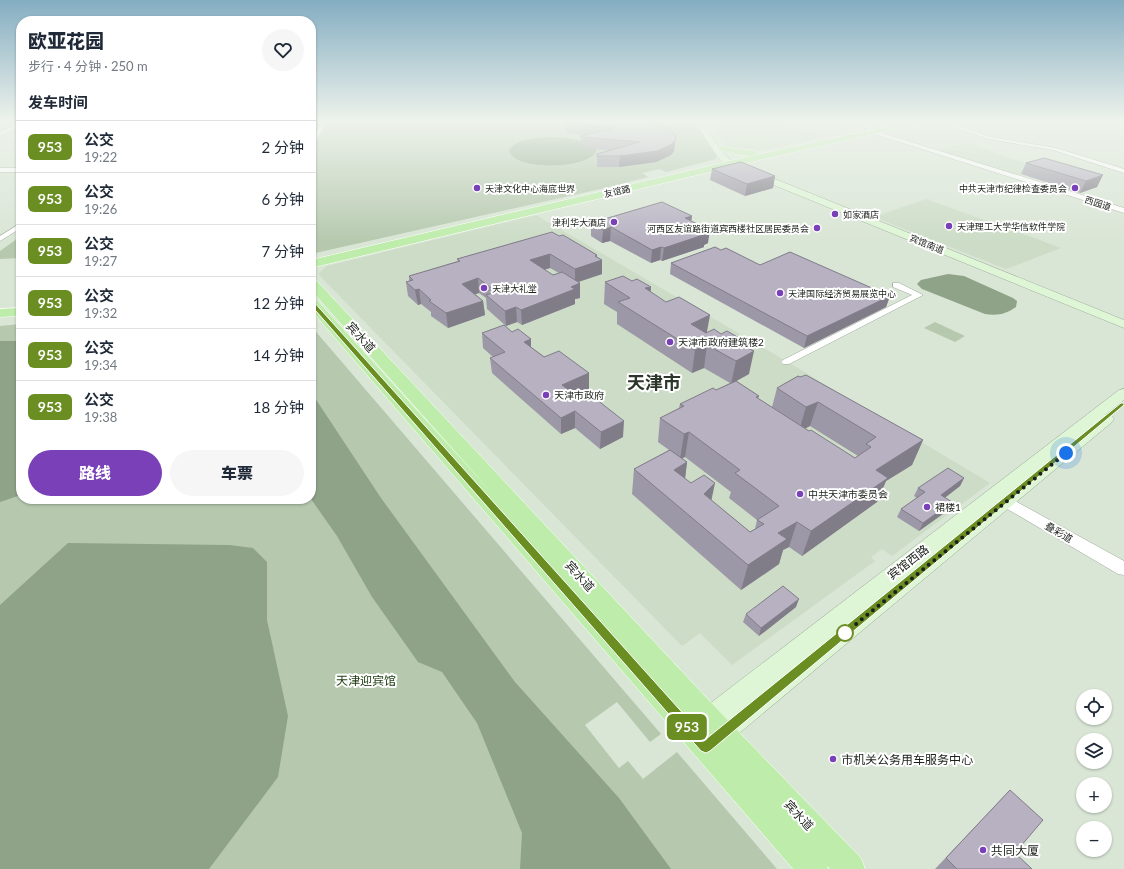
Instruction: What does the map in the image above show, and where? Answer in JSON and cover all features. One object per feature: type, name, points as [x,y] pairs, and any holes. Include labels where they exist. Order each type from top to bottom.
[{"type":"main road","name":"友谊路","points":[[316,257],[730,162]]},
{"type":"main road","name":"友谊路","points":[[316,263],[730,162]]},
{"type":"main road","name":"宾馆南道","points":[[730,162],[1124,318]]},
{"type":"main road","name":"宾馆南道","points":[[730,162],[1124,324]]},
{"type":"main road","name":"宾水道","points":[[316,288],[707,732],[813,869]]},
{"type":"main road","name":"宾水道","points":[[316,307],[707,732],[850,869]]},
{"type":"main road","points":[[0,313],[16,312]]},
{"type":"main road","points":[[0,319],[16,318]]},
{"type":"main road","name":"宾馆西路","points":[[1001,498],[1124,393]]},
{"type":"main road","name":"宾馆西路","points":[[707,732],[1001,498],[1124,405]]},
{"type":"street","name":"西园道","points":[[969,162],[1124,210]]},
{"type":"street","points":[[1093,162],[1124,171]]},
{"type":"street","points":[[0,169],[16,169]]},
{"type":"street","points":[[0,239],[16,228]]},
{"type":"street","points":[[786,362],[919,295],[896,285]]},
{"type":"street","name":"叠彩道","points":[[1001,498],[1124,569]]},
{"type":"shaded area","points":[[524,162],[580,162],[551,165],[537,165]]},
{"type":"shaded area","points":[[975,162],[1022,162],[1040,167],[1039,169],[1019,175]]},
{"type":"shaded area","name":"天津理工大学华信软件学院","points":[[926,199],[1061,248],[1006,269],[874,217]]},
{"type":"shaded area","name":"天津市政府","points":[[536,215],[781,358],[990,483],[892,556],[882,549],[871,557],[875,561],[732,665],[700,633],[682,646],[319,275],[319,273],[327,266]]},
{"type":"shaded area","points":[[948,274],[964,276],[1013,298],[1017,301],[1016,307],[1002,314],[985,314],[922,289],[917,284],[921,280]]},
{"type":"shaded area","points":[[0,341],[16,341],[16,497],[0,502]]},
{"type":"shaded area","points":[[316,400],[381,498],[515,682],[619,798],[671,869],[520,869],[522,833],[477,723],[442,672],[418,662],[372,597],[337,536],[315,504],[316,504]]},
{"type":"shaded area","points":[[68,543],[230,545],[253,548],[267,562],[267,620],[288,716],[278,777],[209,869],[0,869],[0,605]]},
{"type":"green space","points":[[316,162],[706,162],[666,172],[660,169],[642,173],[648,177],[316,253]]},
{"type":"green space","points":[[16,240],[16,258],[0,259],[0,251]]},
{"type":"green space","points":[[935,322],[965,336],[955,342],[924,328]]},
{"type":"green space","name":"天津迎宾馆","points":[[16,324],[16,504],[316,504],[316,332],[661,734],[650,742],[617,702],[585,725],[619,768],[628,761],[643,779],[677,752],[777,869],[0,869],[0,326]]},
{"type":"building","points":[[741,162],[775,176],[747,184],[712,169]]},
{"type":"building","points":[[1056,162],[1103,175],[1086,181],[1026,163]]},
{"type":"building","points":[[662,202],[692,216],[685,218],[710,230],[703,232],[706,234],[664,248],[661,247],[652,250],[611,227],[603,230],[591,223]]},
{"type":"building","points":[[552,232],[559,236],[563,235],[597,255],[595,256],[602,260],[575,269],[550,254],[530,260],[553,275],[562,272],[580,283],[571,287],[575,289],[521,310],[516,307],[505,311],[486,295],[496,292],[478,278],[462,284],[483,301],[446,313],[429,301],[431,300],[419,289],[415,290],[406,282],[413,280],[409,276],[460,261],[457,259]]},
{"type":"building","name":"天津国际经济贸易展览中心","points":[[715,247],[721,250],[726,248],[760,265],[790,252],[890,296],[807,336],[671,263]]},
{"type":"building","points":[[623,276],[632,281],[637,279],[651,287],[645,288],[666,302],[679,297],[710,315],[691,324],[706,333],[714,329],[721,334],[727,331],[746,342],[740,344],[754,351],[736,361],[707,345],[695,350],[618,302],[630,298],[605,282]]},
{"type":"building","points":[[504,325],[512,332],[518,329],[531,339],[524,342],[544,357],[559,351],[589,373],[562,385],[577,396],[587,392],[624,421],[601,432],[575,411],[561,418],[490,358],[505,352],[482,333]]},
{"type":"building","points":[[806,375],[923,440],[876,470],[888,478],[811,531],[797,522],[778,533],[787,539],[748,565],[634,469],[670,450],[687,462],[674,470],[691,483],[704,475],[715,483],[704,494],[750,532],[764,524],[757,520],[779,506],[735,473],[740,470],[689,432],[684,434],[660,418],[684,406],[680,404],[713,388],[716,390],[736,381],[759,396],[756,397],[855,458],[871,447],[866,444],[876,437],[818,402],[806,407],[777,388],[798,376],[800,377]]},
{"type":"building","name":"裙楼1","points":[[948,468],[964,478],[941,495],[952,502],[923,523],[901,509],[925,492],[918,488]]},
{"type":"building","points":[[783,586],[799,599],[761,628],[746,614]]},
{"type":"building","name":"共同大厦","points":[[1010,790],[1043,820],[1015,853],[1032,869],[957,869],[946,858]]},
{"type":"bus line","name":"953","points":[[316,308],[706,747],[1124,405]]},
{"type":"place","name":"天津文化中心海底世界","points":[[477,188]]},
{"type":"place","name":"中共天津市纪律检查委员会","points":[[1075,188]]},
{"type":"place","name":"如家酒店","points":[[835,214]]},
{"type":"place","name":"津利华大酒店","points":[[614,222]]},
{"type":"place","name":"天津理工大学华信软件学院","points":[[949,226]]},
{"type":"place","name":"河西区友谊路街道宾西楼社区居民委员会","points":[[817,228]]},
{"type":"place","name":"天津大礼堂","points":[[484,288]]},
{"type":"place","name":"天津国际经济贸易展览中心","points":[[780,293]]},
{"type":"place","name":"天津市政府建筑楼2","points":[[670,342]]},
{"type":"place","name":"天津市政府","points":[[546,395]]},
{"type":"place","name":"中共天津市委员会","points":[[800,494]]},
{"type":"place","name":"裙楼1","points":[[927,507]]},
{"type":"place","name":"市机关公务用车服务中心","points":[[833,759]]},
{"type":"place","name":"共同大厦","points":[[983,850]]},
{"type":"district","name":"天津市","points":[[654,382]]},
{"type":"route","points":[[845,633],[1066,453]]}]
